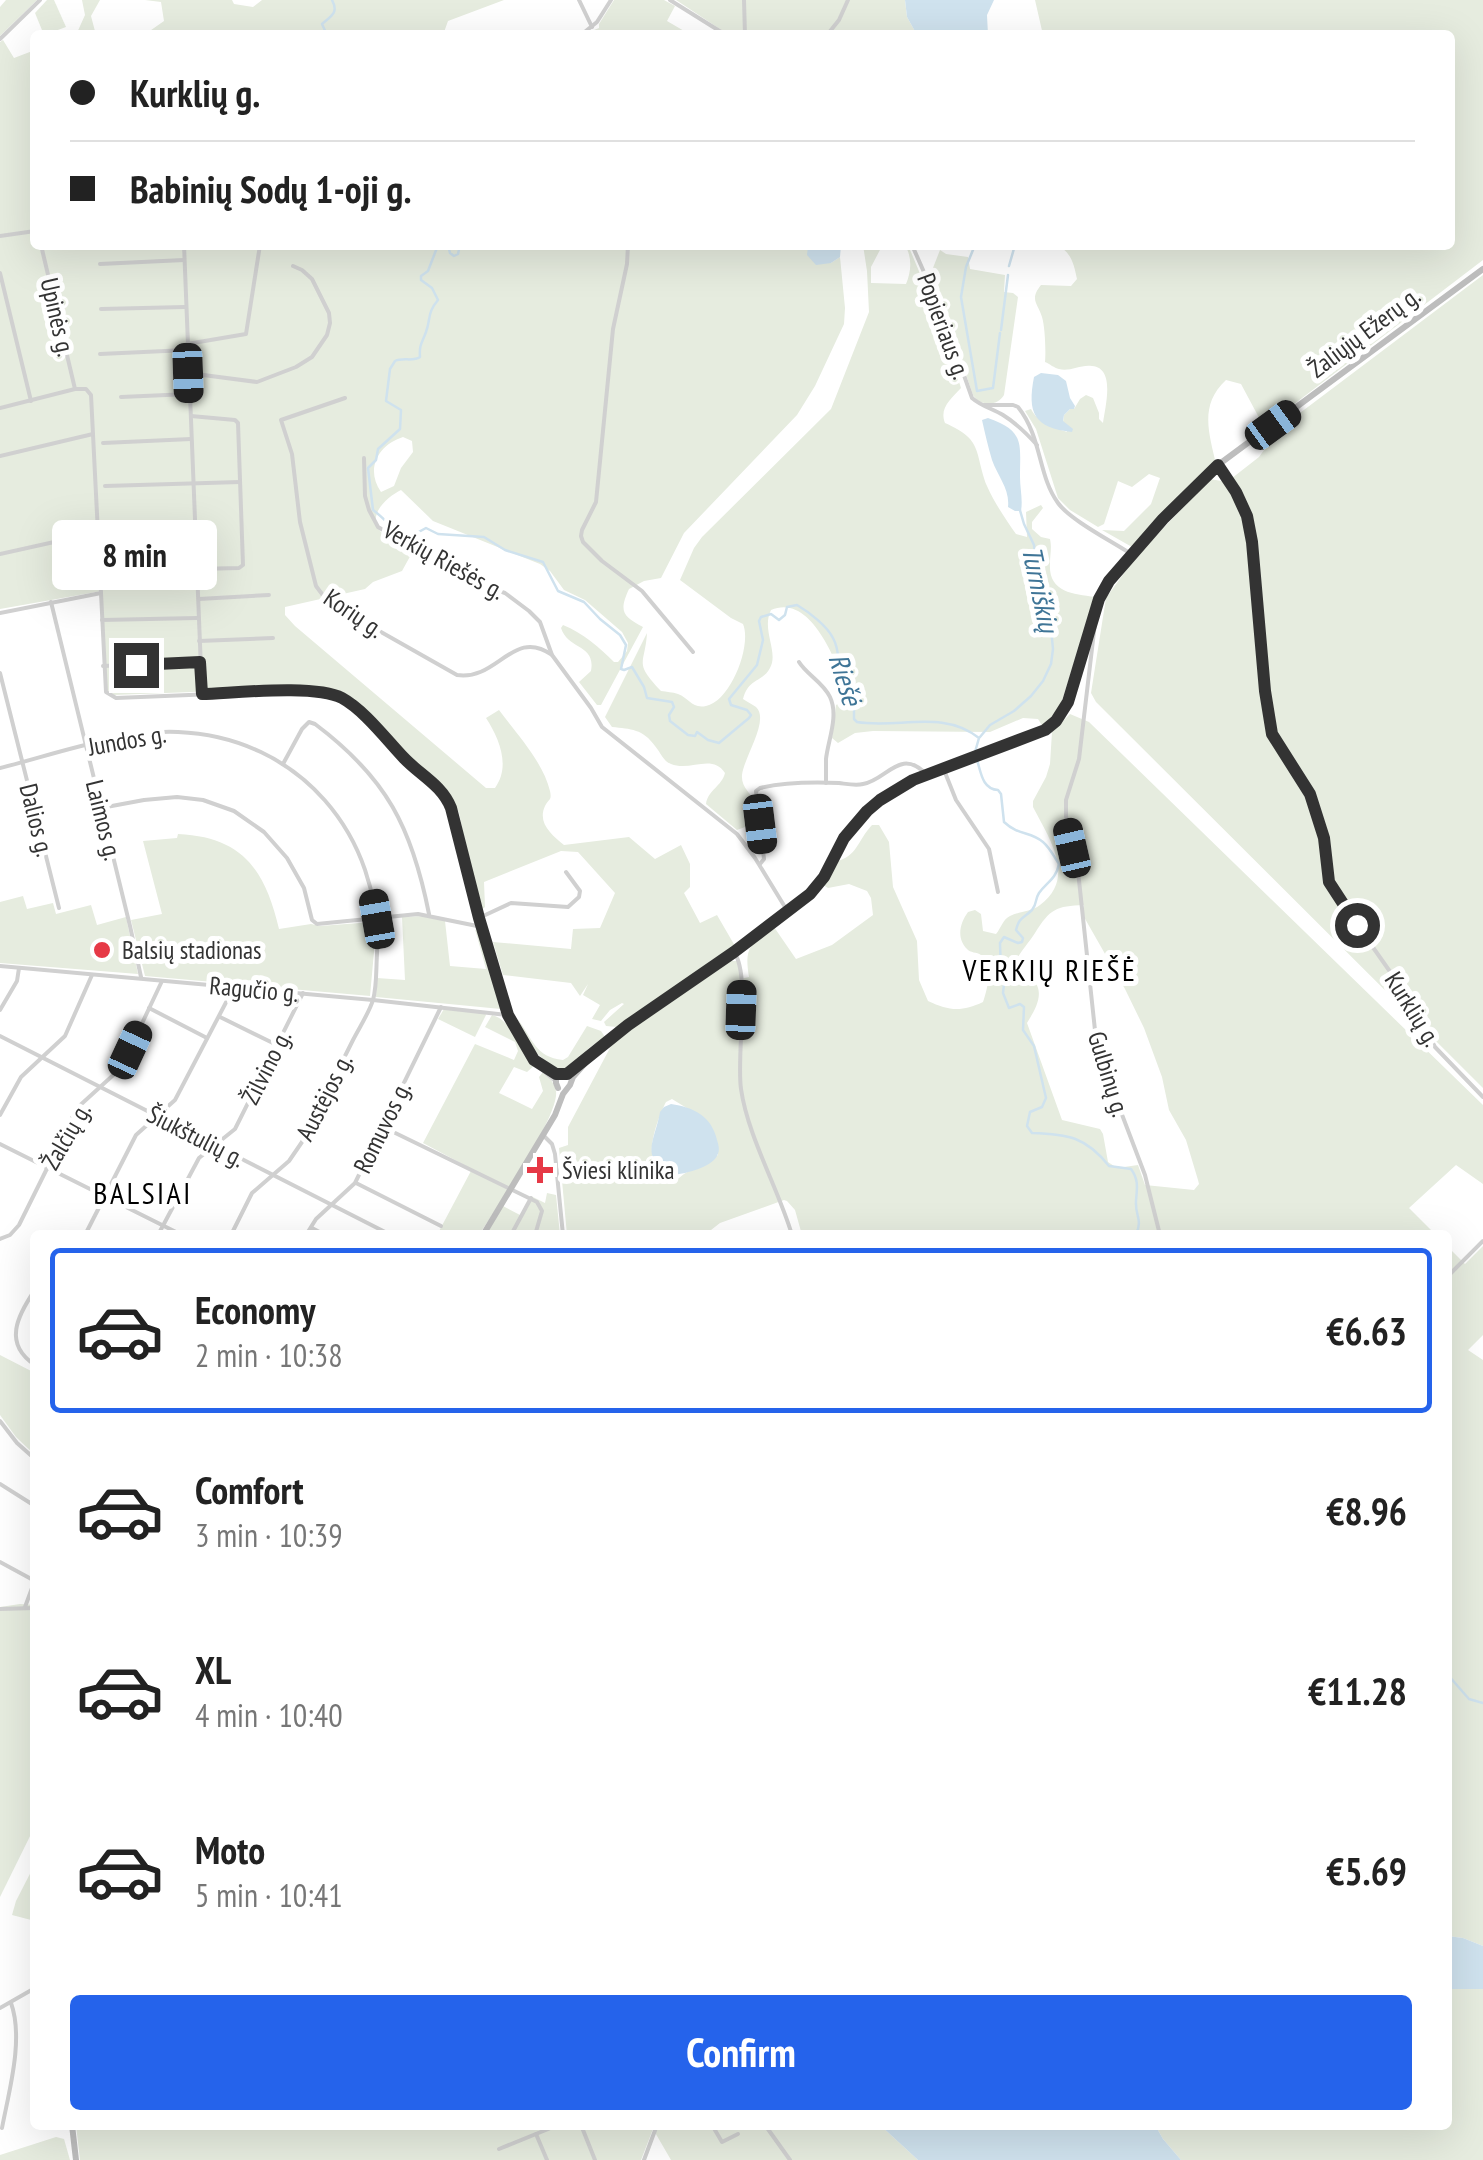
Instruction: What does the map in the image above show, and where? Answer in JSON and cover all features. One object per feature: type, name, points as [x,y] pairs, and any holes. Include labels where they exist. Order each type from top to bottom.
[{"type":"main road","name":"Žaliųjų Ežerų g.","points":[[485,1230],[550,1122],[563,1081],[628,1025],[788,913],[819,885],[844,838],[867,811],[894,790],[926,774],[1045,730],[1068,702],[1104,588],[1131,554],[1218,465],[1483,269]]},
{"type":"main road","points":[[73,2130],[76,2160]]},
{"type":"street","points":[[0,39],[40,0]]},
{"type":"street","points":[[579,0],[592,27]]},
{"type":"street","points":[[588,30],[611,0]]},
{"type":"street","points":[[670,0],[718,30]]},
{"type":"street","points":[[744,0],[745,30]]},
{"type":"street","points":[[831,30],[848,0]]},
{"type":"street","points":[[0,236],[30,233]]},
{"type":"street","name":"Upinės g.","points":[[42,250],[75,389],[86,389],[90,394],[94,434]]},
{"type":"street","points":[[184,250],[202,694]]},
{"type":"street","points":[[100,354],[187,347],[246,334],[259,250]]},
{"type":"street","points":[[627,250],[613,328],[596,502],[582,536],[602,561],[642,591],[693,652]]},
{"type":"street","name":"Popieriaus g.","points":[[914,250],[942,313],[970,396],[1004,416],[1037,446]]},
{"type":"street","points":[[100,264],[184,260]]},
{"type":"street","points":[[188,373],[257,382],[312,357],[327,335],[330,313],[312,279],[293,266]]},
{"type":"street","points":[[0,273],[31,400]]},
{"type":"street","points":[[101,309],[185,307]]},
{"type":"street","points":[[0,408],[75,389]]},
{"type":"street","points":[[121,397],[189,394]]},
{"type":"street","name":"Korių g.","points":[[345,398],[281,420],[292,454],[300,522],[318,592],[328,602],[457,675],[480,674],[527,646],[552,655]]},
{"type":"street","name":"Popieriaus g.","points":[[979,404],[1018,407],[1035,435],[1058,504],[1131,554]]},
{"type":"street","points":[[1004,416],[1006,404]]},
{"type":"street","points":[[109,575],[243,565],[237,421],[190,416]]},
{"type":"street","points":[[0,456],[94,434],[102,532],[104,689],[112,697],[312,690],[334,695],[353,706],[443,791],[508,1015],[534,1060],[563,1081]]},
{"type":"street","points":[[103,443],[192,439]]},
{"type":"street","name":"Verkių Riešės g.","points":[[364,458],[364,496],[378,527],[465,572],[480,584],[505,593],[540,622],[552,655],[602,727],[733,832],[760,865],[788,913]]},
{"type":"street","name":"Kurklių g.","points":[[1218,465],[1247,516],[1268,720],[1272,734],[1317,811],[1329,882],[1410,1000],[1435,1047],[1483,1097]]},
{"type":"street","points":[[105,486],[240,482]]},
{"type":"street","points":[[0,554],[102,532],[195,529]]},
{"type":"street","points":[[0,612],[101,592]]},
{"type":"street","points":[[198,599],[270,595]]},
{"type":"street","name":"Laimos g.","points":[[50,602],[142,979]]},
{"type":"street","name":"Gulbinų g.","points":[[1094,614],[1079,759],[1066,800],[1066,816],[1078,871],[1097,1049],[1145,1176],[1159,1230]]},
{"type":"street","points":[[102,620],[199,618]]},
{"type":"street","points":[[200,641],[273,638]]},
{"type":"street","points":[[104,666],[200,662]]},
{"type":"street","points":[[798,662],[832,702],[826,783]]},
{"type":"street","name":"Dalios g.","points":[[0,674],[60,908]]},
{"type":"street","points":[[282,764],[309,722],[352,754],[375,780],[404,826],[417,858],[429,914]]},
{"type":"street","name":"Jundos g.","points":[[0,768],[138,734],[164,732],[189,732],[241,743],[282,764],[322,798],[350,834],[366,871],[377,919],[373,1000]]},
{"type":"street","points":[[760,865],[764,859],[756,791],[765,786],[865,784],[902,764],[916,766],[926,774]]},
{"type":"street","points":[[943,768],[956,800],[990,850],[998,892]]},
{"type":"street","points":[[101,808],[177,797],[202,800],[234,811],[264,832],[287,858],[304,888],[313,921],[324,925],[429,914],[482,928]]},
{"type":"street","points":[[479,918],[511,903],[568,907],[580,891],[566,872]]},
{"type":"street","points":[[734,952],[742,972],[741,1089],[790,1230]]},
{"type":"street","name":"Ragučio g.","points":[[0,966],[508,1015]]},
{"type":"street","points":[[0,1010],[17,981],[19,968]]},
{"type":"street","points":[[0,1115],[21,1077],[65,1036],[93,975]]},
{"type":"street","name":"Žalčių g.","points":[[0,1239],[10,1235],[19,1224],[77,1108],[121,1068],[162,981]]},
{"type":"street","points":[[88,1230],[136,1135],[175,1100],[234,988]]},
{"type":"street","name":"Žilvino g.","points":[[161,1230],[199,1158],[235,1129],[302,993]]},
{"type":"street","name":"Austėjos g.","points":[[234,1230],[252,1193],[289,1161],[302,1142],[373,1000]]},
{"type":"street","name":"Romuvos g.","points":[[310,1228],[355,1182],[441,1006]]},
{"type":"street","points":[[149,1008],[208,1039]]},
{"type":"street","points":[[220,1017],[277,1045]]},
{"type":"street","name":"Šiukštulių g.","points":[[0,1036],[381,1230]]},
{"type":"street","points":[[383,1127],[531,1198],[542,1207],[536,1230]]},
{"type":"street","points":[[543,1135],[554,1149],[562,1230]]},
{"type":"street","points":[[0,1144],[171,1230]]},
{"type":"street","points":[[355,1182],[441,1226]]},
{"type":"street","points":[[515,1230],[531,1198]]},
{"type":"street","points":[[310,1228],[314,1230]]},
{"type":"street","points":[[1452,1272],[1483,1241]]},
{"type":"street","points":[[30,1299],[19,1320],[16,1337],[23,1356],[30,1361]]},
{"type":"street","points":[[0,1421],[30,1454]]},
{"type":"street","points":[[0,1484],[30,1503]]},
{"type":"street","points":[[0,1562],[30,1577]]},
{"type":"street","points":[[24,1608],[30,1593]]},
{"type":"street","points":[[0,1609],[30,1608]]},
{"type":"street","points":[[0,2008],[30,1991]]},
{"type":"street","points":[[2,2128],[17,2038],[12,2003]]},
{"type":"street","points":[[499,2149],[546,2130]]},
{"type":"street","points":[[583,2130],[595,2160]]},
{"type":"street","points":[[644,2160],[656,2130]]},
{"type":"street","points":[[715,2130],[722,2142],[738,2134]]},
{"type":"street","points":[[769,2130],[790,2160]]},
{"type":"street","points":[[536,2134],[547,2160]]},
{"type":"shaded area","points":[[6,0],[37,0],[0,36],[0,7]]},
{"type":"shaded area","points":[[47,0],[54,0],[66,27],[42,30],[35,13]]},
{"type":"shaded area","points":[[82,0],[100,0],[91,16],[95,30],[78,30],[85,15]]},
{"type":"shaded area","points":[[145,0],[232,0],[234,4],[253,7],[262,0],[504,0],[448,21],[445,30],[151,30],[164,21],[161,2]]},
{"type":"shaded area","points":[[614,0],[664,0],[675,6],[667,21],[682,30],[594,30]]},
{"type":"shaded area","points":[[676,0],[905,0],[907,17],[914,30],[721,30]]},
{"type":"shaded area","points":[[1035,0],[1483,0],[1483,260],[1264,427],[1241,384],[1226,380],[1209,409],[1216,464],[1132,547],[1102,530],[1124,531],[1151,504],[1160,478],[1149,474],[1132,487],[1118,481],[1104,524],[1098,527],[1058,498],[1036,429],[1025,411],[1031,409],[1042,421],[1067,432],[1064,415],[1086,395],[1093,398],[1103,423],[1107,389],[1104,373],[1088,366],[1063,370],[1045,362],[1044,326],[1036,301],[1041,285],[1071,286],[1077,279],[1064,250],[1455,250],[1455,30],[1042,30]]},
{"type":"shaded area","points":[[3,40],[14,58],[30,52],[30,250],[810,250],[831,263],[840,257],[844,324],[815,386],[797,415],[684,533],[661,578],[629,589],[624,612],[643,627],[601,705],[579,682],[591,671],[589,656],[561,628],[563,625],[584,637],[614,662],[627,651],[628,643],[622,632],[585,600],[564,590],[540,564],[433,521],[401,490],[382,505],[376,522],[384,535],[413,551],[402,571],[365,589],[285,607],[285,615],[295,626],[486,788],[495,788],[502,771],[499,743],[486,718],[499,710],[542,769],[551,794],[543,812],[544,823],[564,845],[629,837],[655,859],[681,845],[690,864],[690,887],[684,893],[700,923],[717,915],[735,946],[617,1027],[606,1026],[604,1022],[624,1004],[610,1010],[601,1021],[592,1019],[600,1005],[583,995],[588,984],[580,996],[571,983],[503,975],[493,942],[571,949],[573,929],[600,928],[615,893],[578,852],[561,851],[484,882],[485,907],[479,912],[459,813],[448,791],[408,757],[361,707],[340,692],[325,687],[114,695],[107,690],[102,591],[0,609]],"holes":[[[403,437],[412,441],[413,452],[394,486],[381,492],[374,475],[381,452]]]},
{"type":"shaded area","points":[[864,250],[880,250],[871,267],[871,283],[906,284],[910,250],[939,319],[961,388],[945,408],[945,423],[972,441],[990,492],[1016,534],[1027,537],[1026,512],[1041,505],[1032,529],[1050,539],[1050,573],[1057,586],[1070,593],[1095,597],[1057,716],[1043,727],[1038,719],[1023,718],[990,732],[873,731],[855,733],[838,743],[832,738],[836,705],[847,698],[848,692],[830,649],[799,611],[786,607],[771,610],[768,625],[772,662],[743,699],[760,713],[742,775],[755,803],[757,819],[737,830],[706,804],[725,773],[720,767],[707,763],[671,764],[646,736],[612,727],[605,717],[647,633],[644,668],[661,691],[678,694],[697,706],[715,702],[724,694],[742,658],[743,624],[680,580],[702,537],[831,409],[869,312]]},
{"type":"shaded area","points":[[940,250],[968,257],[970,269],[1005,275],[1004,292],[1018,297],[1004,395],[993,403],[973,395],[931,273]]},
{"type":"shaded area","points":[[1483,275],[1483,1088],[1091,693],[1106,598],[1135,558],[1210,479],[1227,482],[1259,457],[1280,428]]},
{"type":"shaded area","points":[[1070,714],[1089,722],[1483,1105],[1483,1184],[1456,1165],[1409,1208],[1431,1230],[801,1230],[795,1210],[784,1200],[720,1223],[711,1230],[567,1230],[559,1148],[568,1145],[568,1127],[611,1046],[656,1009],[729,961],[737,961],[740,979],[749,977],[748,952],[774,927],[796,959],[832,945],[873,915],[867,891],[849,884],[828,888],[823,885],[835,862],[853,852],[872,825],[879,825],[889,842],[893,887],[917,941],[919,980],[928,1001],[956,1009],[983,1002],[987,965],[981,955],[964,945],[960,930],[968,912],[975,910],[981,914],[983,931],[996,934],[1008,917],[1040,905],[1057,883],[1056,858],[1033,807],[1050,764],[1052,732]],"holes":[[[1084,905],[1084,917],[1144,1028],[1169,1110],[1186,1140],[1199,1184],[1194,1190],[1145,1185],[1138,1165],[1117,1168],[1108,1162],[1100,1129],[1062,1120],[1027,1023],[1038,1000],[1038,989],[1019,970],[1016,961],[1050,914],[1060,908]],[[672,1099],[710,1127],[718,1155],[670,1182],[668,1173],[652,1155],[660,1115]]]},
{"type":"shaded area","points":[[178,834],[219,842],[248,860],[266,890],[279,929],[373,922],[376,930],[370,996],[145,976],[131,920],[162,914],[143,841],[177,838]]},
{"type":"shaded area","points":[[23,896],[27,909],[53,903],[56,914],[91,905],[97,925],[126,917],[138,974],[0,963],[0,902]]},
{"type":"shaded area","points":[[402,917],[445,921],[450,966],[486,969],[475,929],[481,936],[501,1009],[376,997],[377,978],[405,980]]},
{"type":"shaded area","points":[[444,1009],[486,1015],[475,1037],[438,1019]]},
{"type":"shaded area","points":[[492,1015],[499,1018],[535,1065],[527,1072],[514,1067],[499,1093],[532,1109],[543,1091],[539,1077],[543,1072],[555,1088],[554,1103],[525,1163],[482,1230],[440,1230],[472,1169],[423,1143],[475,1044],[514,1060],[518,1051],[515,1042],[485,1027]]},
{"type":"shaded area","points":[[517,1018],[536,1046],[546,1055],[563,1060],[587,1026],[601,1031],[605,1037],[589,1048],[574,1068],[553,1071],[535,1052]]},
{"type":"shaded area","points":[[547,1193],[556,1195],[560,1230],[488,1230],[503,1206],[520,1215],[531,1196],[545,1203]]},
{"type":"shaded area","points":[[1483,1246],[1483,1335],[1468,1350],[1483,1360],[1483,1946],[1452,1937],[1452,1251],[1465,1264]]},
{"type":"shaded area","points":[[0,1355],[30,1370],[30,1450],[0,1415]]},
{"type":"shaded area","points":[[30,1605],[30,1836],[0,1897],[0,1607]]},
{"type":"shaded area","points":[[30,1874],[30,1920],[12,1915]]},
{"type":"shaded area","points":[[1452,1988],[1483,1989],[1483,2160],[1181,2160],[1158,2130],[1452,2130]]},
{"type":"shaded area","points":[[77,2130],[653,2130],[641,2160],[80,2160]]},
{"type":"shaded area","points":[[654,2130],[885,2130],[918,2160],[671,2160]]},
{"type":"shaded area","points":[[56,2137],[64,2139],[70,2160],[0,2160],[0,2155]]},
{"type":"water","points":[[905,0],[994,0],[987,15],[988,30],[914,30],[907,17]]},
{"type":"water","points":[[808,250],[841,250],[840,257],[831,263],[816,265]]},
{"type":"water","points":[[1041,373],[1058,375],[1066,381],[1075,406],[1063,421],[1072,432],[1049,427],[1036,416],[1032,390],[1034,377]]},
{"type":"water","points":[[988,418],[1009,428],[1018,440],[1021,511],[1008,507],[982,420]]},
{"type":"water","points":[[671,1104],[706,1119],[719,1148],[709,1164],[674,1175],[652,1156],[660,1112]]},
{"type":"water","points":[[1452,1937],[1483,1946],[1483,1989],[1452,1989]]},
{"type":"water","points":[[885,2130],[1158,2130],[1181,2160],[918,2160]]},
{"type":"waterway","name":"Riešė","points":[[325,30],[322,24],[334,11],[332,0]]},
{"type":"waterway","name":"Riešė","points":[[436,250],[428,271],[421,276],[438,300],[431,312],[420,357],[395,361],[390,369],[386,401],[401,410],[400,429],[378,449],[376,460],[368,468],[373,510],[402,534],[426,528],[438,534],[484,537],[505,550],[543,562],[558,591],[584,602],[620,635],[626,645],[621,669],[632,667],[647,698],[672,702],[670,721],[688,735],[695,736],[697,732],[719,743],[749,718],[747,710],[731,705],[729,699],[757,665],[763,640],[759,621],[771,614],[779,620],[787,607],[797,605],[833,638],[840,671],[854,688],[857,722],[951,724],[979,738],[975,752]]},
{"type":"waterway","name":"Riešė","points":[[449,250],[454,256],[459,250]]},
{"type":"waterway","name":"Turniškių","points":[[973,250],[961,297],[977,391],[993,388],[1000,333]]},
{"type":"waterway","points":[[1009,266],[1014,250]]},
{"type":"waterway","points":[[1001,330],[1008,275]]},
{"type":"waterway","name":"Turniškių","points":[[980,737],[990,725],[1031,696],[1051,664],[1049,609],[1037,581],[1034,545],[1019,507]]},
{"type":"waterway","name":"Riešė","points":[[977,760],[985,783],[1001,794],[1004,822],[1043,842],[1059,864],[1032,910],[1019,923],[1016,930],[1022,942],[1004,937],[1000,943],[1003,993],[1009,1008],[1020,1004],[1024,1007],[1023,1030],[1034,1046],[1046,1098],[1042,1107],[1030,1112],[1027,1126],[1032,1133],[1075,1139],[1109,1166],[1131,1169],[1137,1184],[1138,1230]]},
{"type":"waterway","name":"Riešė","points":[[1452,1680],[1469,1699],[1483,1703]]},
{"type":"place","name":"Balsių stadionas","points":[[102,950]]},
{"type":"place","name":"Šviesi klinika","points":[[540,1170]]},
{"type":"district","name":"VERKIŲ RIEŠĖ","points":[[1050,969]]},
{"type":"district","name":"BALSIAI","points":[[143,1192]]},
{"type":"route","points":[[136,665],[200,662],[202,694],[312,690],[334,695],[353,706],[443,791],[512,1026],[534,1060],[556,1074],[567,1074],[628,1025],[810,894],[854,825],[894,790],[1050,726],[1068,702],[1099,599],[1109,581],[1163,519],[1218,465],[1247,516],[1272,734],[1310,794],[1324,838],[1329,882],[1357,925]]}]
